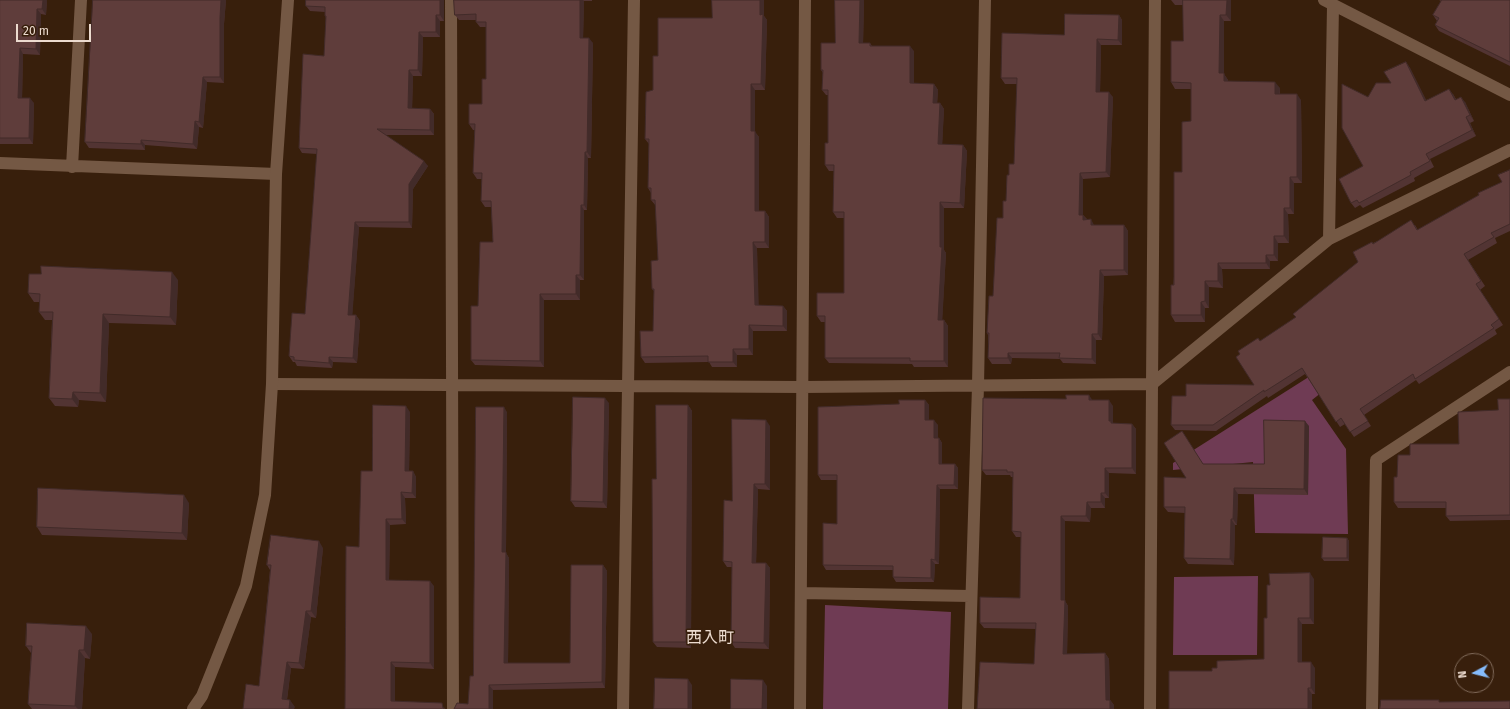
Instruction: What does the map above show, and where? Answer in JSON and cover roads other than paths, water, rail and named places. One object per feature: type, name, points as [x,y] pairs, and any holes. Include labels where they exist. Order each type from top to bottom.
[{"type":"street","points":[[72,167],[81,0]]},
{"type":"street","points":[[193,709],[202,696],[246,586],[265,495],[272,384],[276,174],[288,0]]},
{"type":"street","points":[[451,0],[453,709]]},
{"type":"street","points":[[623,709],[634,0]]},
{"type":"street","points":[[800,709],[805,0]]},
{"type":"street","points":[[968,709],[970,596],[978,386],[986,0]]},
{"type":"street","points":[[1150,709],[1155,0]]},
{"type":"street","points":[[1329,239],[1328,3],[1510,95]]},
{"type":"street","points":[[272,384],[802,387],[1152,384],[1329,239],[1510,150]]},
{"type":"street","points":[[0,163],[276,174]]},
{"type":"street","points":[[1372,709],[1376,460],[1510,372]]},
{"type":"street","points":[[801,593],[970,596]]},
{"type":"district","name":"西入町","points":[[710,639]]}]
